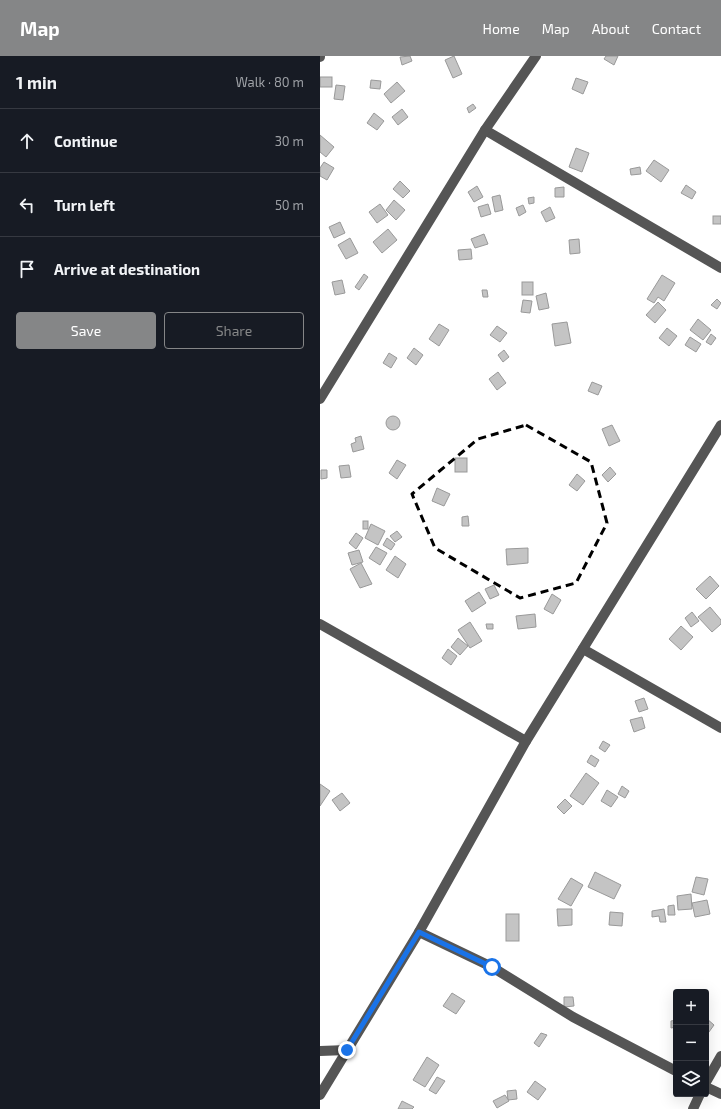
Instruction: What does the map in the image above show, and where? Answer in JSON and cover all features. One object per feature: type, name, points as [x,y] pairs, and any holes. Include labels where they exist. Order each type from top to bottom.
[{"type":"street","points":[[320,398],[485,130],[536,56]]},
{"type":"street","points":[[485,130],[721,268]]},
{"type":"street","points":[[320,1095],[419,932],[526,741],[721,425]]},
{"type":"street","points":[[320,624],[526,741]]},
{"type":"street","points":[[583,649],[721,728]]},
{"type":"street","points":[[419,932],[492,967],[573,1016],[673,1069]]},
{"type":"street","points":[[320,1051],[347,1050]]},
{"type":"street","points":[[709,1077],[721,1056]]},
{"type":"street","points":[[709,1088],[721,1094]]},
{"type":"street","points":[[693,1109],[699,1097]]},
{"type":"highlighted area","points":[[526,425],[591,462],[607,523],[576,583],[520,598],[435,548],[412,494],[478,439]]},
{"type":"building","points":[[410,56],[412,61],[402,65],[400,57]]},
{"type":"building","points":[[454,56],[462,74],[453,78],[445,60]]},
{"type":"building","points":[[606,56],[618,56],[614,65],[604,59]]},
{"type":"building","points":[[320,77],[332,77],[332,87],[320,87]]},
{"type":"building","points":[[576,78],[588,82],[583,94],[572,89]]},
{"type":"building","points":[[371,80],[381,81],[380,89],[370,88]]},
{"type":"building","points":[[397,82],[405,91],[391,103],[384,94]]},
{"type":"building","points":[[336,85],[345,86],[343,100],[334,99]]},
{"type":"building","points":[[473,104],[476,108],[469,113],[467,108]]},
{"type":"building","points":[[402,109],[408,117],[398,125],[392,117]]},
{"type":"building","points":[[374,113],[384,121],[377,130],[367,123]]},
{"type":"building","points":[[320,135],[334,147],[326,157],[320,152]]},
{"type":"building","points":[[576,148],[589,153],[582,172],[569,167]]},
{"type":"building","points":[[654,160],[669,170],[661,182],[646,171]]},
{"type":"building","points":[[324,162],[334,168],[327,180],[320,176],[320,168]]},
{"type":"building","points":[[640,167],[641,174],[631,175],[630,169]]},
{"type":"building","points":[[400,181],[410,191],[403,198],[393,189]]},
{"type":"building","points":[[686,185],[696,192],[692,199],[681,193]]},
{"type":"building","points":[[477,186],[483,197],[474,202],[468,192]]},
{"type":"building","points":[[564,187],[564,197],[555,197],[555,188]]},
{"type":"building","points":[[500,195],[503,210],[495,212],[492,197]]},
{"type":"building","points":[[534,197],[534,203],[529,204],[528,198]]},
{"type":"building","points":[[394,200],[405,210],[396,220],[386,210]]},
{"type":"building","points":[[380,204],[388,215],[377,223],[369,212]]},
{"type":"building","points":[[488,204],[491,214],[481,217],[478,207]]},
{"type":"building","points":[[523,205],[526,212],[519,216],[516,208]]},
{"type":"building","points":[[550,207],[555,218],[546,222],[541,212]]},
{"type":"building","points":[[713,216],[721,216],[721,224],[713,224]]},
{"type":"building","points":[[340,222],[345,233],[334,238],[329,227]]},
{"type":"building","points":[[388,229],[397,240],[382,253],[373,242]]},
{"type":"building","points":[[484,234],[488,244],[475,248],[471,239]]},
{"type":"building","points":[[350,238],[358,253],[346,259],[338,245]]},
{"type":"building","points":[[579,239],[580,253],[570,254],[569,240]]},
{"type":"building","points":[[471,249],[472,259],[459,260],[458,250]]},
{"type":"building","points":[[364,274],[368,277],[359,290],[355,287]]},
{"type":"building","points":[[662,275],[675,283],[664,301],[658,297],[654,303],[647,299]]},
{"type":"building","points":[[342,280],[345,293],[335,295],[332,282]]},
{"type":"building","points":[[522,282],[533,282],[533,295],[522,295]]},
{"type":"building","points":[[482,290],[487,290],[488,297],[483,297]]},
{"type":"building","points":[[546,293],[549,308],[539,310],[536,296]]},
{"type":"building","points":[[717,299],[721,303],[717,309],[711,305]]},
{"type":"building","points":[[523,300],[532,301],[530,313],[521,312]]},
{"type":"building","points":[[658,302],[666,310],[655,323],[646,315]]},
{"type":"building","points":[[698,319],[711,330],[703,340],[690,330]]},
{"type":"building","points":[[567,322],[571,343],[555,346],[552,324]]},
{"type":"building","points":[[439,324],[449,330],[439,346],[429,339]]},
{"type":"building","points":[[497,326],[507,333],[500,342],[490,335]]},
{"type":"building","points":[[667,328],[677,336],[669,346],[659,338]]},
{"type":"building","points":[[711,334],[716,338],[711,345],[706,342]]},
{"type":"building","points":[[690,337],[701,344],[696,352],[685,345]]},
{"type":"building","points":[[414,348],[423,355],[416,365],[407,358]]},
{"type":"building","points":[[504,350],[509,357],[503,362],[498,355]]},
{"type":"building","points":[[389,353],[397,358],[391,368],[383,363]]},
{"type":"building","points":[[498,372],[506,383],[497,390],[489,379]]},
{"type":"building","points":[[592,382],[602,386],[598,395],[588,391]]},
{"type":"building","points":[[393,416],[398,418],[400,423],[398,428],[393,430],[388,428],[386,423],[388,418]]},
{"type":"building","points":[[612,425],[620,441],[609,446],[602,429]]},
{"type":"building","points":[[361,436],[364,449],[353,452],[351,444],[356,442],[355,438]]},
{"type":"building","points":[[455,458],[467,458],[467,472],[455,472]]},
{"type":"building","points":[[397,460],[406,465],[397,479],[389,473]]},
{"type":"building","points":[[349,465],[351,477],[341,478],[339,466]]},
{"type":"building","points":[[610,467],[616,474],[608,482],[602,475]]},
{"type":"building","points":[[321,470],[327,470],[327,478],[321,479]]},
{"type":"building","points":[[577,474],[585,481],[577,491],[569,485]]},
{"type":"building","points":[[437,488],[450,494],[444,506],[432,501]]},
{"type":"building","points":[[468,516],[469,526],[462,526],[462,517]]},
{"type":"building","points":[[363,521],[368,521],[368,529],[363,529]]},
{"type":"building","points":[[371,524],[385,531],[378,545],[365,538]]},
{"type":"building","points":[[397,531],[402,537],[395,542],[390,536]]},
{"type":"building","points":[[356,533],[363,538],[356,549],[349,543]]},
{"type":"building","points":[[387,538],[395,544],[391,550],[383,545]]},
{"type":"building","points":[[376,547],[387,553],[380,565],[369,558]]},
{"type":"building","points":[[528,548],[528,563],[507,565],[506,549]]},
{"type":"building","points":[[359,550],[363,562],[352,565],[348,553]]},
{"type":"building","points":[[395,556],[406,564],[398,578],[386,570]]},
{"type":"building","points":[[361,563],[372,584],[360,588],[350,569]]},
{"type":"building","points":[[710,576],[719,586],[706,599],[696,589]]},
{"type":"building","points":[[494,585],[499,595],[490,599],[485,589]]},
{"type":"building","points":[[479,592],[486,603],[472,612],[465,601]]},
{"type":"building","points":[[552,594],[561,600],[553,614],[544,609]]},
{"type":"building","points":[[710,607],[721,620],[721,624],[712,632],[698,617]]},
{"type":"building","points":[[692,612],[699,621],[691,627],[685,618]]},
{"type":"building","points":[[535,614],[536,627],[518,629],[516,616]]},
{"type":"building","points":[[470,622],[482,641],[470,648],[458,630]]},
{"type":"building","points":[[486,624],[493,624],[493,629],[487,629]]},
{"type":"building","points":[[681,626],[693,637],[681,650],[669,639]]},
{"type":"building","points":[[458,638],[468,646],[460,655],[451,647]]},
{"type":"building","points":[[448,649],[457,656],[451,665],[442,658]]},
{"type":"building","points":[[644,698],[648,709],[639,712],[635,701]]},
{"type":"building","points":[[642,717],[645,728],[634,732],[630,720]]},
{"type":"building","points":[[603,741],[610,745],[605,752],[599,748]]},
{"type":"building","points":[[591,755],[599,760],[595,767],[587,762]]},
{"type":"building","points":[[586,773],[599,783],[583,805],[570,796]]},
{"type":"building","points":[[320,784],[330,791],[320,806]]},
{"type":"building","points":[[622,786],[629,791],[625,798],[618,794]]},
{"type":"building","points":[[607,790],[618,797],[611,807],[601,801]]},
{"type":"building","points":[[342,793],[350,803],[340,811],[332,800]]},
{"type":"building","points":[[565,799],[572,806],[564,814],[557,807]]},
{"type":"building","points":[[595,872],[621,885],[614,899],[588,887]]},
{"type":"building","points":[[696,877],[708,879],[704,895],[692,892]]},
{"type":"building","points":[[571,878],[583,885],[571,906],[558,899]]},
{"type":"building","points":[[691,894],[692,909],[678,910],[677,896]]},
{"type":"building","points":[[707,900],[710,914],[695,917],[692,903]]},
{"type":"building","points":[[674,905],[675,915],[668,915],[668,906]]},
{"type":"building","points":[[557,909],[572,909],[572,925],[558,926]]},
{"type":"building","points":[[664,909],[666,922],[660,922],[659,916],[652,917],[652,911]]},
{"type":"building","points":[[610,912],[623,913],[622,926],[609,925]]},
{"type":"building","points":[[506,914],[519,914],[519,941],[506,941]]},
{"type":"building","points":[[452,993],[465,1001],[456,1014],[443,1006]]},
{"type":"building","points":[[564,997],[573,997],[574,1006],[564,1007]]},
{"type":"building","points":[[671,1021],[673,1021],[673,1028],[671,1028]]},
{"type":"building","points":[[709,1021],[714,1025],[709,1032]]},
{"type":"building","points":[[541,1033],[547,1035],[539,1047],[534,1043]]},
{"type":"building","points":[[427,1057],[439,1065],[425,1087],[413,1080]]},
{"type":"building","points":[[437,1077],[445,1081],[436,1094],[429,1090]]},
{"type":"building","points":[[535,1081],[546,1089],[538,1100],[527,1092]]},
{"type":"building","points":[[516,1090],[517,1099],[508,1100],[507,1091]]},
{"type":"building","points":[[505,1095],[509,1101],[497,1108],[493,1101]]},
{"type":"building","points":[[402,1101],[414,1107],[412,1109],[398,1109]]},
{"type":"route","points":[[347,1050],[419,932],[492,967]]}]
